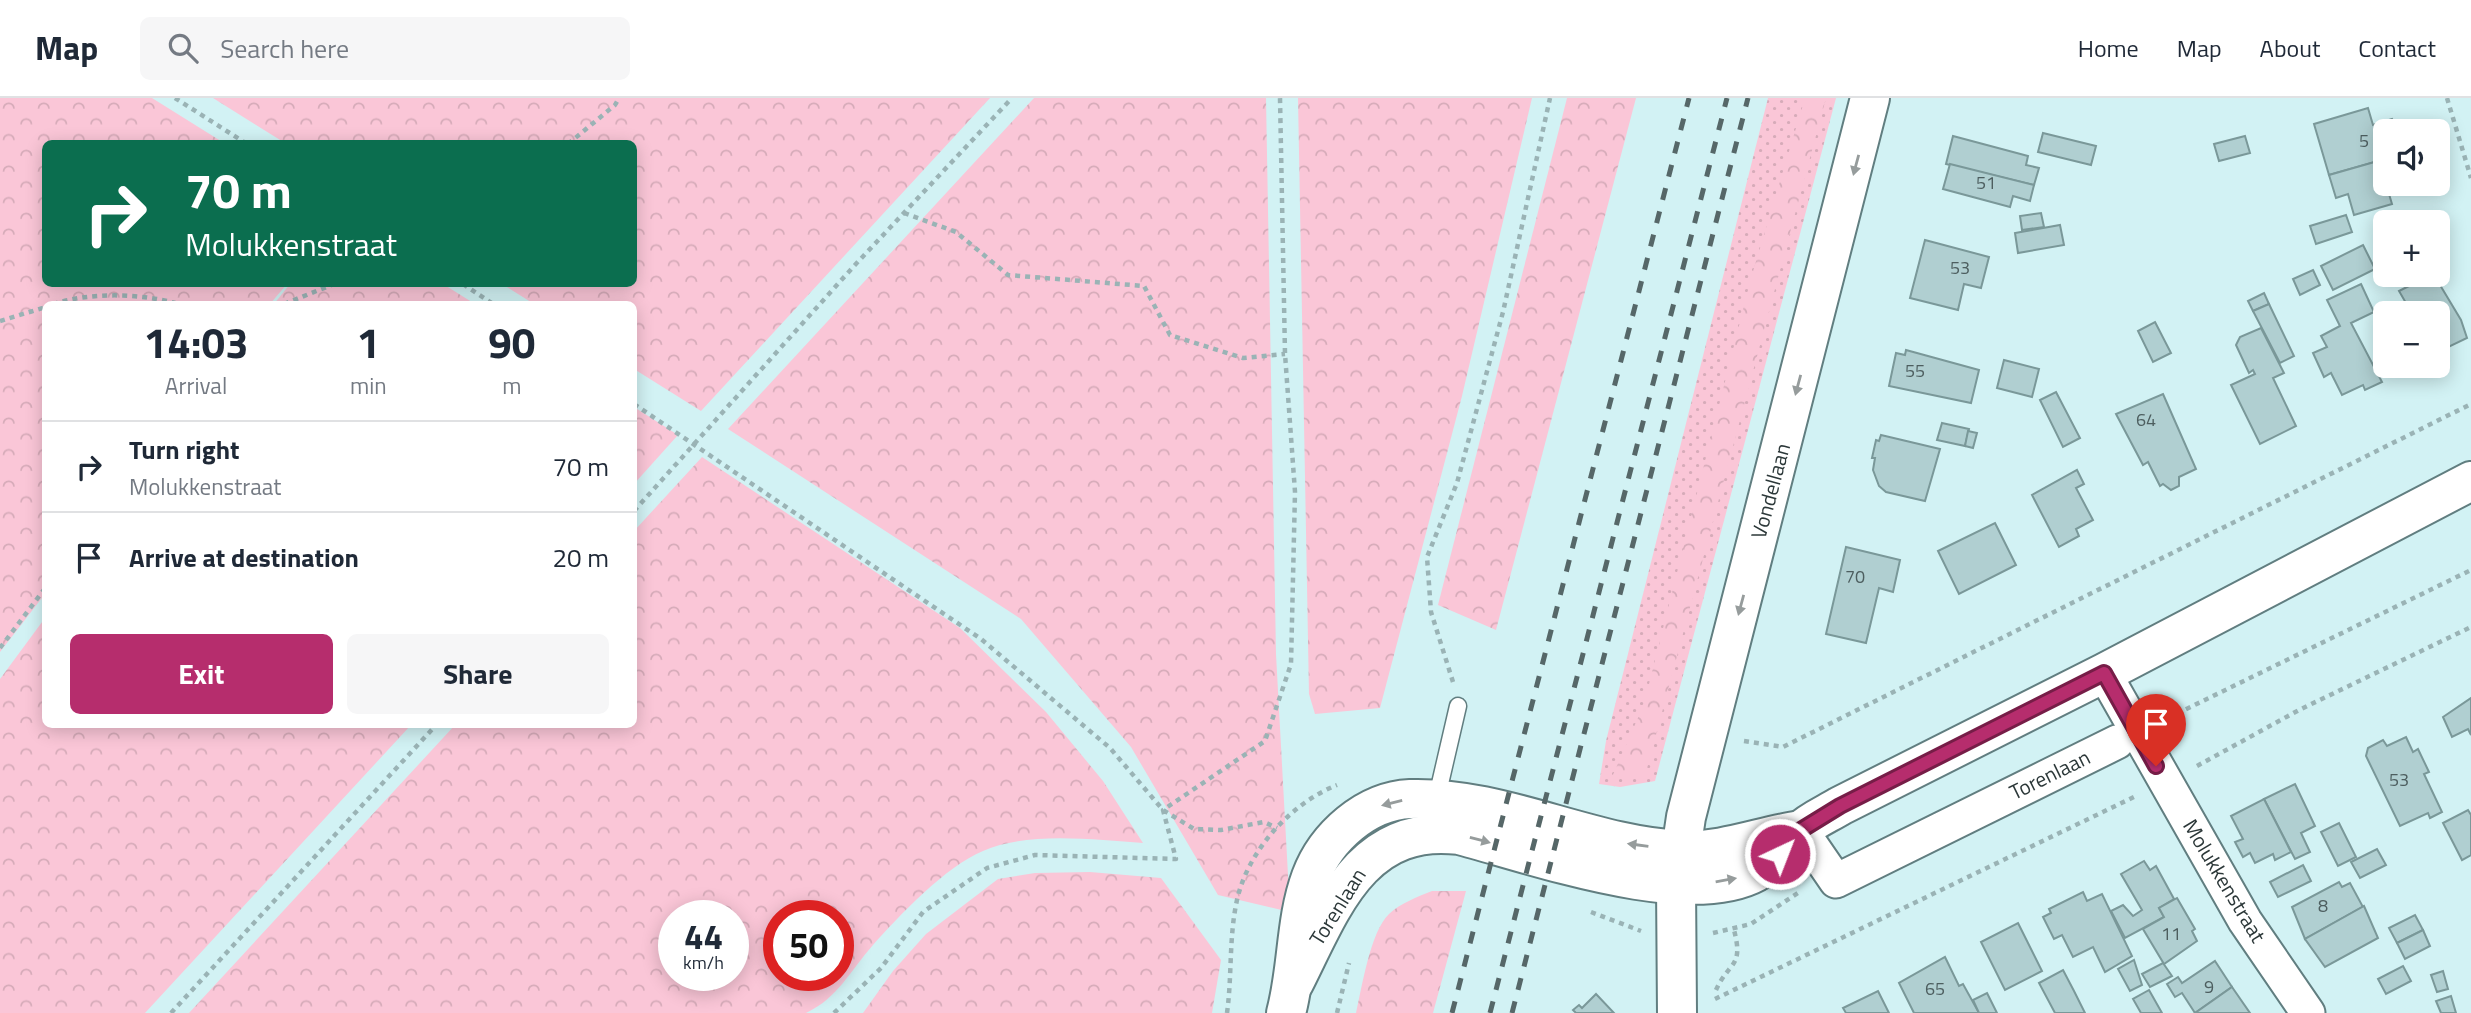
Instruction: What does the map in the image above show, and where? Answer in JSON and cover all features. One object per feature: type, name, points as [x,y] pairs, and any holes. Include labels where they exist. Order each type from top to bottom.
[{"type":"main road","name":"Vondellaan","points":[[1677,1013],[1678,867],[1707,727],[1860,146],[1870,98]]},
{"type":"main road","name":"Torenlaan","points":[[1290,998],[1344,889],[1381,848],[1409,836],[1435,816],[1458,835],[1621,877],[1678,867],[1732,880],[1755,873],[1780,854],[1801,830],[1881,784],[2104,673],[2471,481]]},
{"type":"street","name":"Molukkenstraat","points":[[2104,673],[2127,738],[2165,783],[2245,921],[2308,1013]]},
{"type":"street","name":"Torenlaan","points":[[1801,830],[1836,881],[2127,738]]},
{"type":"lane","points":[[1435,816],[1458,706]]},
{"type":"path","points":[[174,98],[241,140]]},
{"type":"path","points":[[573,140],[615,105],[619,98]]},
{"type":"path","points":[[637,508],[1012,98]]},
{"type":"path","points":[[1163,810],[1265,741],[1291,664],[1295,492],[1285,354],[1280,98]]},
{"type":"path","points":[[1458,706],[1450,664],[1431,611],[1427,557],[1457,483],[1493,352],[1550,98]]},
{"type":"path","points":[[2447,98],[2471,178]]},
{"type":"path","points":[[904,213],[956,232],[1008,275],[1144,286],[1170,335],[1243,358],[1285,354]]},
{"type":"path","points":[[292,301],[326,287]]},
{"type":"path","points":[[468,287],[488,301]]},
{"type":"path","points":[[63,301],[80,296],[158,298],[168,301]]},
{"type":"path","points":[[0,321],[42,308]]},
{"type":"path","points":[[1707,727],[1751,743],[1783,747],[2471,404]]},
{"type":"path","points":[[637,406],[981,639],[1110,748],[1163,810],[1194,829],[1221,830],[1264,822],[1277,828]]},
{"type":"path","points":[[2127,738],[2471,570]]},
{"type":"path","points":[[0,648],[42,592]]},
{"type":"path","points":[[1734,930],[1739,949],[1738,961],[1721,980],[1713,1000],[2165,783],[2299,710],[2471,627]]},
{"type":"path","points":[[171,1013],[433,728]]},
{"type":"path","points":[[834,1013],[881,968],[923,912],[987,868],[1035,855],[1176,859],[1163,810]]},
{"type":"path","points":[[1586,909],[1643,932],[1677,933]]},
{"type":"path","name":"Torenlaan","points":[[1336,1013],[1351,954]]},
{"type":"green space","points":[[0,98],[152,98],[219,140],[42,140],[42,287],[284,287],[273,301],[42,301],[42,598],[0,652]]},
{"type":"green space","points":[[213,98],[990,98],[701,411],[637,371],[637,301],[529,301],[507,287],[637,287],[637,140],[280,140]]},
{"type":"green space","points":[[1034,98],[1266,98],[1276,654],[1290,912],[1218,895],[1131,747],[1021,619],[728,429]]},
{"type":"green space","points":[[1298,98],[1532,98],[1462,396],[1380,708],[1315,714],[1309,694]]},
{"type":"green space","points":[[1567,98],[1636,98],[1496,630],[1438,605]]},
{"type":"green space","points":[[1768,98],[1836,98],[1655,781],[1620,787],[1599,784],[1606,741]]},
{"type":"green space","points":[[1805,98],[1826,98],[1645,776],[1612,777],[1644,704],[1751,278]]},
{"type":"green space","points":[[288,287],[448,287],[470,301],[276,301]]},
{"type":"green space","points":[[637,409],[678,435],[637,481]]},
{"type":"green space","points":[[702,457],[960,628],[1046,712],[1103,781],[1143,843],[1041,839],[1020,841],[983,851],[954,868],[924,893],[896,920],[854,969],[854,900],[763,900],[763,991],[836,991],[806,1013],[189,1013],[452,728],[637,728],[637,528]]},
{"type":"green space","points":[[42,622],[42,728],[408,728],[145,1013],[0,1013],[0,679]]},
{"type":"green space","points":[[1090,872],[1161,878],[1221,960],[1212,1013],[863,1013],[893,971],[926,934],[998,879],[1035,873]]},
{"type":"green space","points":[[1432,891],[1466,891],[1433,1013],[1356,1013],[1368,961],[1382,922],[1399,907]]},
{"type":"building","points":[[2368,108],[2373,125],[2373,162],[2329,175],[2314,124]]},
{"type":"building","points":[[2043,133],[2096,146],[2091,165],[2038,152]]},
{"type":"building","points":[[1953,136],[2028,156],[2026,165],[2039,168],[2034,185],[1946,164]]},
{"type":"building","points":[[2245,136],[2250,153],[2219,161],[2214,144]]},
{"type":"building","points":[[2373,162],[2373,196],[2390,196],[2392,204],[2354,215],[2348,194],[2336,198],[2329,175]]},
{"type":"building","points":[[1950,164],[2034,185],[2030,201],[2013,196],[2010,207],[1943,189]]},
{"type":"building","points":[[2041,213],[2044,227],[2022,230],[2020,216]]},
{"type":"building","points":[[2346,215],[2352,232],[2316,244],[2310,226]]},
{"type":"building","points":[[2060,225],[2064,245],[2018,253],[2015,233]]},
{"type":"building","points":[[1925,240],[1989,257],[1981,288],[1964,284],[1958,310],[1910,298]]},
{"type":"building","points":[[2363,245],[2373,270],[2333,290],[2321,266]]},
{"type":"building","points":[[2313,270],[2320,285],[2300,295],[2293,279]]},
{"type":"building","points":[[2361,284],[2373,312],[2351,323],[2373,365],[2373,378],[2380,378],[2382,382],[2365,390],[2363,385],[2342,395],[2331,373],[2324,377],[2313,353],[2327,347],[2321,336],[2340,326],[2327,300]]},
{"type":"building","points":[[2407,287],[2441,287],[2450,301],[2405,301],[2399,291]]},
{"type":"building","points":[[2264,293],[2269,304],[2253,311],[2248,301]]},
{"type":"building","points":[[2450,302],[2461,320],[2467,338],[2450,346]]},
{"type":"building","points":[[2269,304],[2294,356],[2280,363],[2253,311]]},
{"type":"building","points":[[2155,322],[2171,353],[2153,362],[2138,331]]},
{"type":"building","points":[[2261,328],[2284,373],[2273,378],[2296,426],[2260,444],[2231,385],[2255,374],[2253,370],[2249,373],[2236,345],[2240,337]]},
{"type":"building","points":[[1906,350],[1979,370],[1971,403],[1889,386],[1896,353],[1905,355]]},
{"type":"building","points":[[2004,360],[2039,369],[2032,397],[1997,388]]},
{"type":"building","points":[[2056,392],[2080,438],[2063,447],[2040,400]]},
{"type":"building","points":[[2163,394],[2196,469],[2179,477],[2179,486],[2171,490],[2163,484],[2160,486],[2148,462],[2143,465],[2116,414]]},
{"type":"building","points":[[1942,423],[1969,429],[1965,446],[1937,440]]},
{"type":"building","points":[[1968,431],[1977,433],[1973,448],[1965,446]]},
{"type":"building","points":[[1881,435],[1940,449],[1925,501],[1886,492],[1879,486],[1873,470],[1875,458],[1872,458],[1876,440],[1879,441]]},
{"type":"building","points":[[2077,470],[2084,484],[2076,488],[2093,520],[2076,529],[2079,536],[2059,547],[2032,495]]},
{"type":"building","points":[[1995,523],[2016,565],[1959,594],[1938,551]]},
{"type":"building","points":[[1846,547],[1900,560],[1893,592],[1879,588],[1866,643],[1826,634]]},
{"type":"building","points":[[2471,698],[2471,735],[2468,729],[2452,737],[2443,717]]},
{"type":"building","points":[[2406,737],[2413,752],[2418,749],[2429,772],[2424,774],[2442,812],[2430,818],[2428,813],[2400,826],[2366,756],[2368,748],[2383,740],[2387,746]]},
{"type":"building","points":[[2295,784],[2315,826],[2301,833],[2310,852],[2295,859],[2264,799]]},
{"type":"building","points":[[2264,799],[2291,852],[2275,860],[2273,854],[2255,863],[2250,853],[2243,857],[2235,842],[2243,839],[2231,816]]},
{"type":"building","points":[[2468,810],[2471,815],[2471,855],[2462,860],[2443,823]]},
{"type":"building","points":[[2339,823],[2356,857],[2338,866],[2321,832]]},
{"type":"building","points":[[2377,849],[2386,865],[2360,878],[2351,862]]},
{"type":"building","points":[[2144,861],[2150,870],[2156,866],[2174,899],[2159,908],[2164,917],[2125,938],[2111,911],[2123,905],[2133,916],[2142,910],[2121,874]]},
{"type":"building","points":[[2303,865],[2311,881],[2278,897],[2270,882]]},
{"type":"building","points":[[2339,882],[2342,887],[2350,883],[2363,907],[2305,939],[2292,907]]},
{"type":"building","points":[[2083,892],[2087,901],[2102,894],[2132,956],[2105,972],[2093,947],[2073,957],[2062,935],[2054,939],[2043,917],[2051,913],[2049,909]]},
{"type":"building","points":[[2177,898],[2195,929],[2192,931],[2197,941],[2164,964],[2143,929],[2164,917],[2159,908]]},
{"type":"building","points":[[2364,906],[2378,938],[2325,967],[2305,939]]},
{"type":"building","points":[[2415,915],[2423,930],[2397,943],[2389,928]]},
{"type":"building","points":[[2018,923],[2042,971],[2005,990],[1981,942]]},
{"type":"building","points":[[2423,930],[2430,946],[2405,959],[2397,943]]},
{"type":"building","points":[[1945,957],[1959,986],[1963,984],[1979,1013],[1914,1013],[1899,983]]},
{"type":"building","points":[[2134,960],[2142,985],[2130,991],[2118,969]]},
{"type":"building","points":[[2215,961],[2232,987],[2195,1013],[2182,993],[2175,997],[2167,984],[2178,977],[2182,983]]},
{"type":"building","points":[[2163,963],[2172,976],[2150,987],[2142,974]]},
{"type":"building","points":[[2403,966],[2411,981],[2386,994],[2378,979]]},
{"type":"building","points":[[2063,970],[2085,1013],[2055,1013],[2039,983]]},
{"type":"building","points":[[2443,971],[2448,989],[2437,992],[2431,975]]},
{"type":"building","points":[[2232,987],[2250,1013],[2195,1013]]},
{"type":"building","points":[[2149,990],[2162,1013],[2141,1013],[2133,999]]},
{"type":"building","points":[[1878,991],[1889,1013],[1846,1013],[1843,1008]]},
{"type":"building","points":[[1987,993],[1997,1013],[1979,1013],[1973,1000]]},
{"type":"building","points":[[1596,994],[1614,1013],[1576,1013],[1573,1010],[1579,1005],[1582,1008]]},
{"type":"building","points":[[2451,996],[2456,1013],[2441,1013],[2436,1001]]},
{"type":"railway","points":[[1452,1013],[1689,98]]},
{"type":"railway","points":[[1490,1013],[1727,98]]},
{"type":"railway","points":[[1512,1013],[1748,98]]},
{"type":"route","points":[[1780,854],[1801,830],[1840,806],[2104,673],[2156,766]]}]
